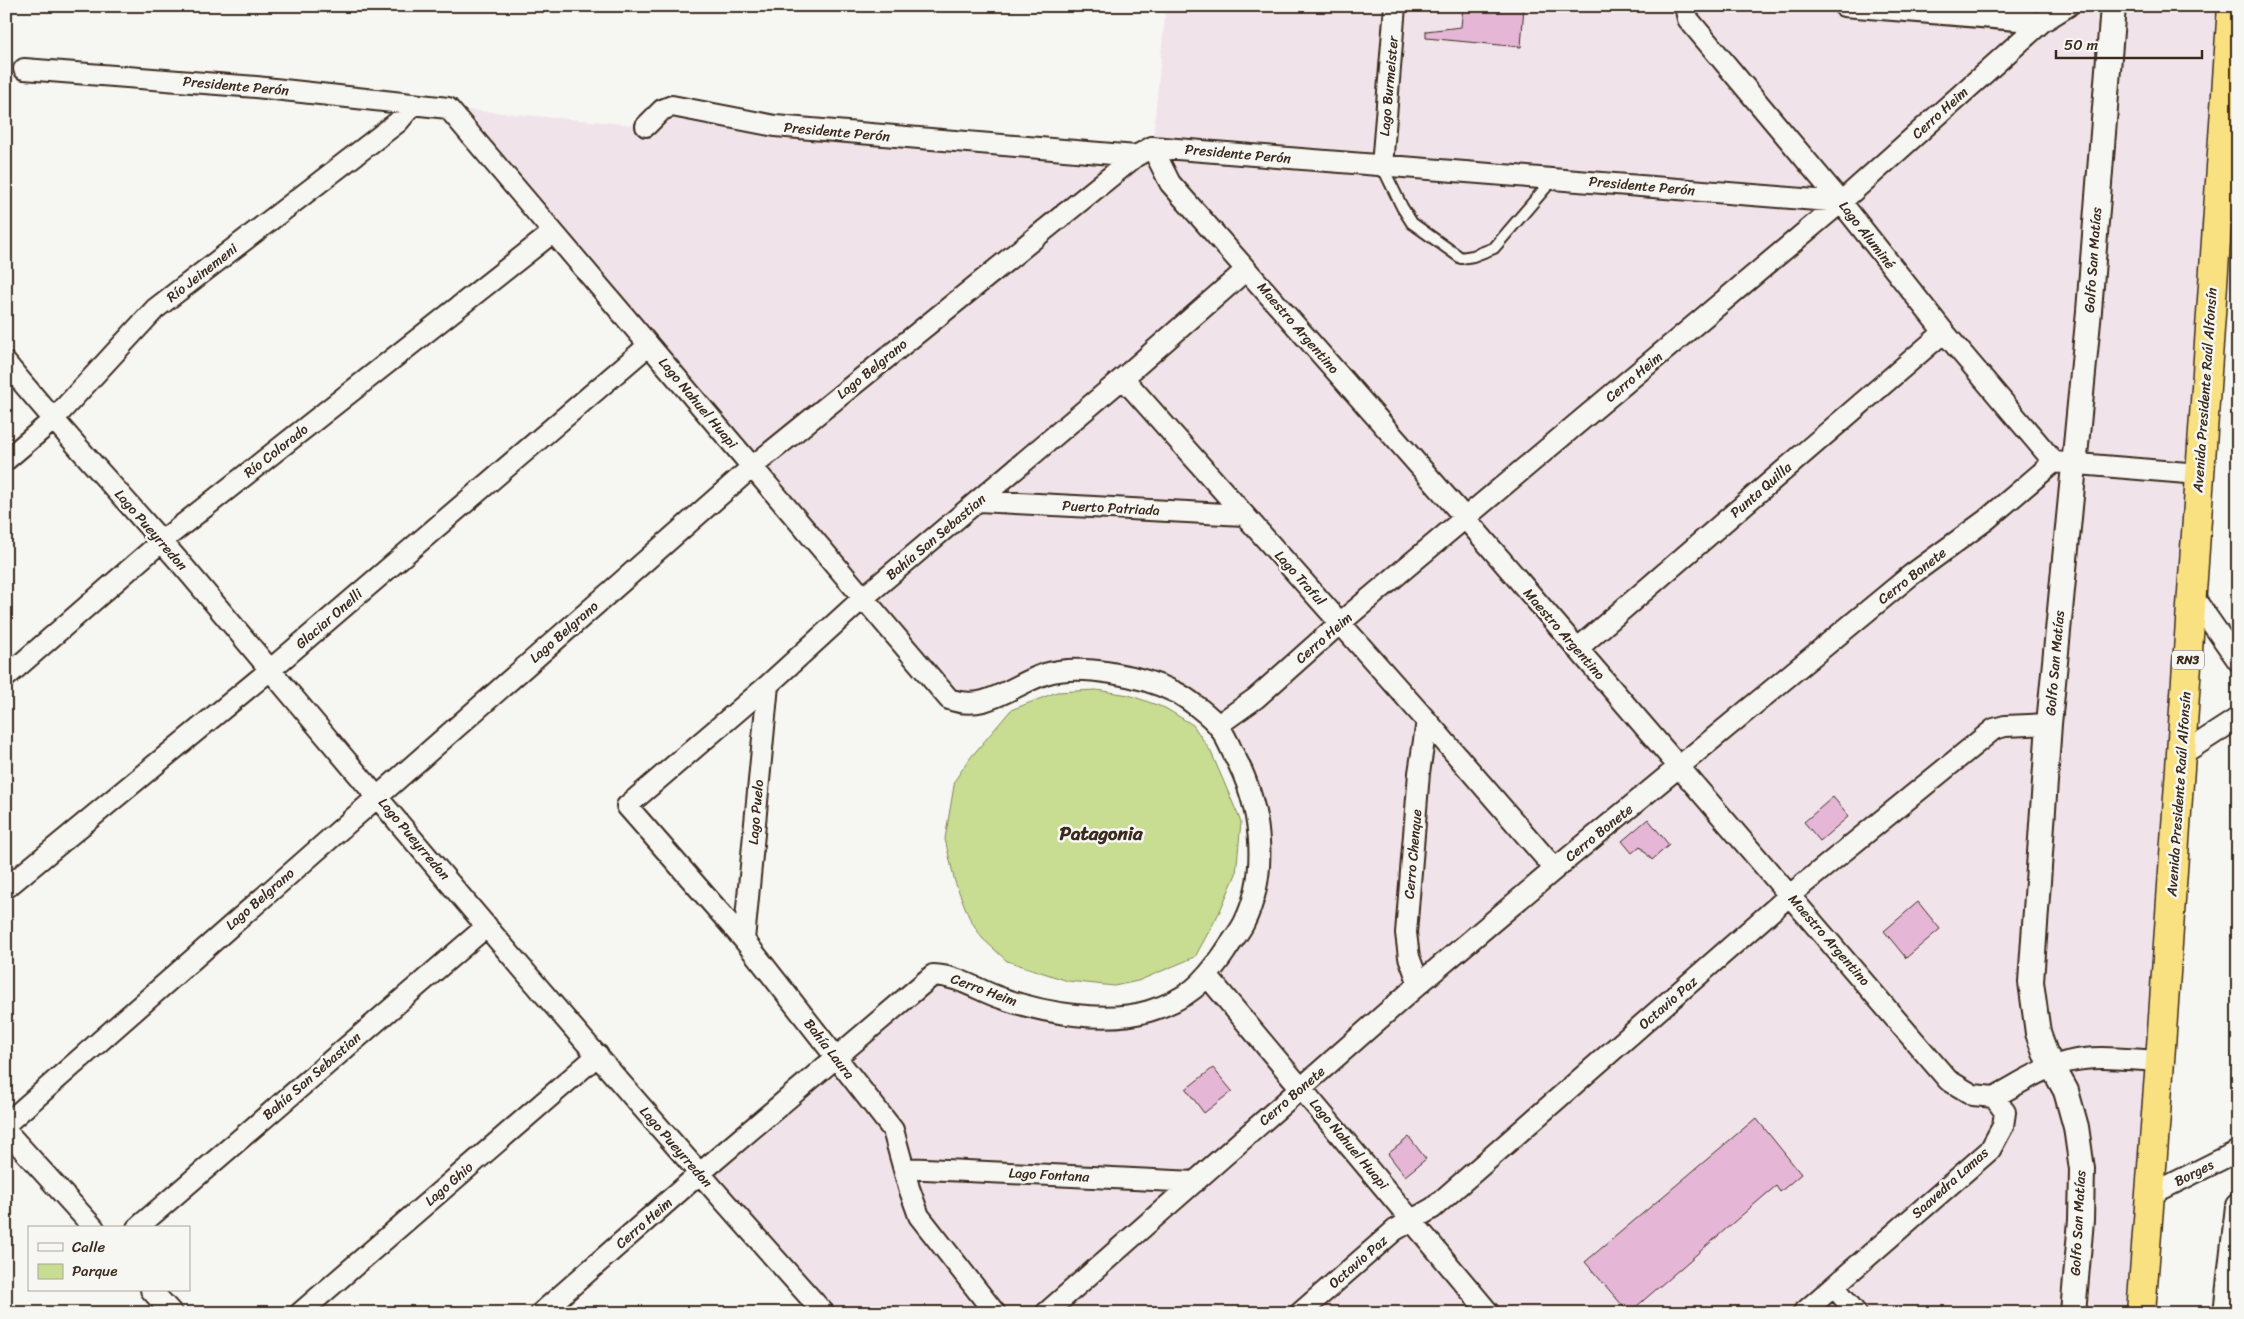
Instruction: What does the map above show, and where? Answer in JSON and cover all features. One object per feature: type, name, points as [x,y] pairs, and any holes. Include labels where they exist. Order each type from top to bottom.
[{"type":"highway","name":"Avenida Presidente Raúl Alfonsín","points":[[2141,1313],[2192,596],[2227,7]]},
{"type":"street","name":"Lago Burmeister","points":[[1382,166],[1395,6]]},
{"type":"street","name":"Lago Aluminé","points":[[1685,6],[1688,20],[1841,202],[1944,332],[2064,463]]},
{"type":"street","points":[[1844,6],[2042,22]]},
{"type":"street","name":"Cerro Heim","points":[[1218,725],[1256,698],[1340,623],[1466,520],[1841,202],[2042,22],[2068,6]]},
{"type":"street","name":"Golfo San Matías","points":[[2073,1313],[2081,1220],[2082,1169],[2076,1127],[2066,1091],[2045,1053],[2038,1032],[2031,982],[2049,724],[2064,463],[2089,311],[2113,6]]},
{"type":"street","name":"Presidente Perón","points":[[24,69],[256,87],[448,108]]},
{"type":"street","name":"Río Jeinemeni","points":[[6,460],[53,420],[154,309],[398,122],[413,104]]},
{"type":"street","name":"Presidente Perón","points":[[646,126],[662,110],[672,106],[775,126],[1144,152],[1382,166],[1841,202]]},
{"type":"street","name":"Lago Nahuel Huapi","points":[[448,108],[552,233],[949,698]]},
{"type":"street","name":"Maestro Argentino","points":[[1144,152],[1466,520],[1948,1080],[1973,1095],[1994,1097]]},
{"type":"street","name":"Lago Belgrano","points":[[6,1124],[752,467],[1144,152]]},
{"type":"street","name":"Río Colorado","points":[[6,677],[162,541],[552,233]]},
{"type":"street","name":"Bahía San Sebastian","points":[[627,806],[768,685],[863,598],[1123,378],[1246,270]]},
{"type":"street","name":"Punta Quilla","points":[[1577,649],[1944,332]]},
{"type":"street","name":"Glaciar Onelli","points":[[6,888],[270,670],[649,345]]},
{"type":"street","name":"Lago Pueyrredon","points":[[6,363],[53,420],[162,541],[699,1174],[824,1313]]},
{"type":"street","name":"Lago Traful","points":[[1123,378],[1427,721],[1555,869]]},
{"type":"street","points":[[2064,463],[2199,474]]},
{"type":"street","name":"Cerro Bonete","points":[[1046,1313],[1419,984],[1555,869],[1911,575],[2064,463]]},
{"type":"street","name":"Puerto Patriada","points":[[979,501],[1244,515]]},
{"type":"street","points":[[2192,596],[2238,661]]},
{"type":"street","name":"Cerro Heim","points":[[541,1313],[699,1174],[932,975],[949,976],[1002,999],[1055,1012],[1113,1017],[1148,1011],[1181,999],[1208,977],[1244,924],[1256,890],[1261,854],[1254,809],[1243,772],[1218,725],[1177,692],[1138,678],[1088,670],[1046,674],[980,702],[962,704],[949,698]]},
{"type":"street","name":"Lago Puelo","points":[[744,940],[768,685]]},
{"type":"street","points":[[2181,755],[2238,718]]},
{"type":"street","name":"Cerro Chenque","points":[[1419,984],[1409,957],[1406,933],[1419,773],[1427,721]]},
{"type":"street","name":"Octavio Paz","points":[[1300,1313],[1394,1230],[1433,1208],[1790,896],[1994,729],[2005,726],[2049,724]]},
{"type":"street","name":"Bahía Laura","points":[[627,806],[744,940],[893,1130],[919,1216],[995,1313]]},
{"type":"street","name":"Bahía San Sebastian","points":[[139,1226],[487,926]]},
{"type":"street","name":"Lago Nahuel Huapi","points":[[1208,977],[1489,1313]]},
{"type":"street","name":"Lago Ghio","points":[[300,1313],[598,1055]]},
{"type":"street","points":[[1994,1097],[2052,1067],[2067,1062],[2088,1058],[2160,1061]]},
{"type":"street","name":"Saavedra Lamas","points":[[1803,1313],[1990,1150],[2004,1126],[2005,1112],[1994,1097]]},
{"type":"street","points":[[6,1131],[92,1226]]},
{"type":"street","name":"Borges","points":[[2150,1195],[2238,1151]]},
{"type":"street","name":"Lago Fontana","points":[[904,1168],[1195,1182]]},
{"type":"street","points":[[2226,1313],[2238,1206]]},
{"type":"street","points":[[1834,1286],[1856,1313]]},
{"type":"street","points":[[154,1292],[172,1313]]},
{"type":"lane","points":[[1382,166],[1412,223],[1461,258],[1473,256],[1494,248],[1553,179]]},
{"type":"shaded area","points":[[1166,6],[2232,6],[2141,1313],[824,1313],[699,1174],[933,975],[1002,999],[1113,1017],[1181,999],[1256,890],[1243,772],[1177,692],[1088,670],[962,704],[448,108],[646,126],[662,110],[775,126],[1152,147]]},
{"type":"green space","points":[[1096,690],[1129,695],[1165,708],[1193,725],[1211,752],[1241,822],[1236,874],[1219,913],[1195,957],[1138,981],[1114,986],[1068,981],[1007,961],[982,938],[969,917],[955,882],[945,839],[955,780],[971,757],[1011,710],[1057,692]]},
{"type":"building","points":[[1463,6],[1524,6],[1521,47],[1426,38],[1426,31],[1461,27]]},
{"type":"building","points":[[1833,797],[1849,816],[1820,841],[1804,822]]},
{"type":"building","points":[[1648,819],[1669,845],[1652,860],[1640,846],[1632,853],[1622,841]]},
{"type":"building","points":[[1918,902],[1940,929],[1906,958],[1884,931]]},
{"type":"building","points":[[1213,1068],[1232,1091],[1204,1113],[1186,1089]]},
{"type":"building","points":[[1756,1118],[1801,1174],[1780,1192],[1776,1186],[1629,1313],[1585,1262]]},
{"type":"building","points":[[1409,1137],[1426,1159],[1405,1176],[1388,1154]]},
{"type":"district","name":"Patagonia","points":[[1101,833]]}]
